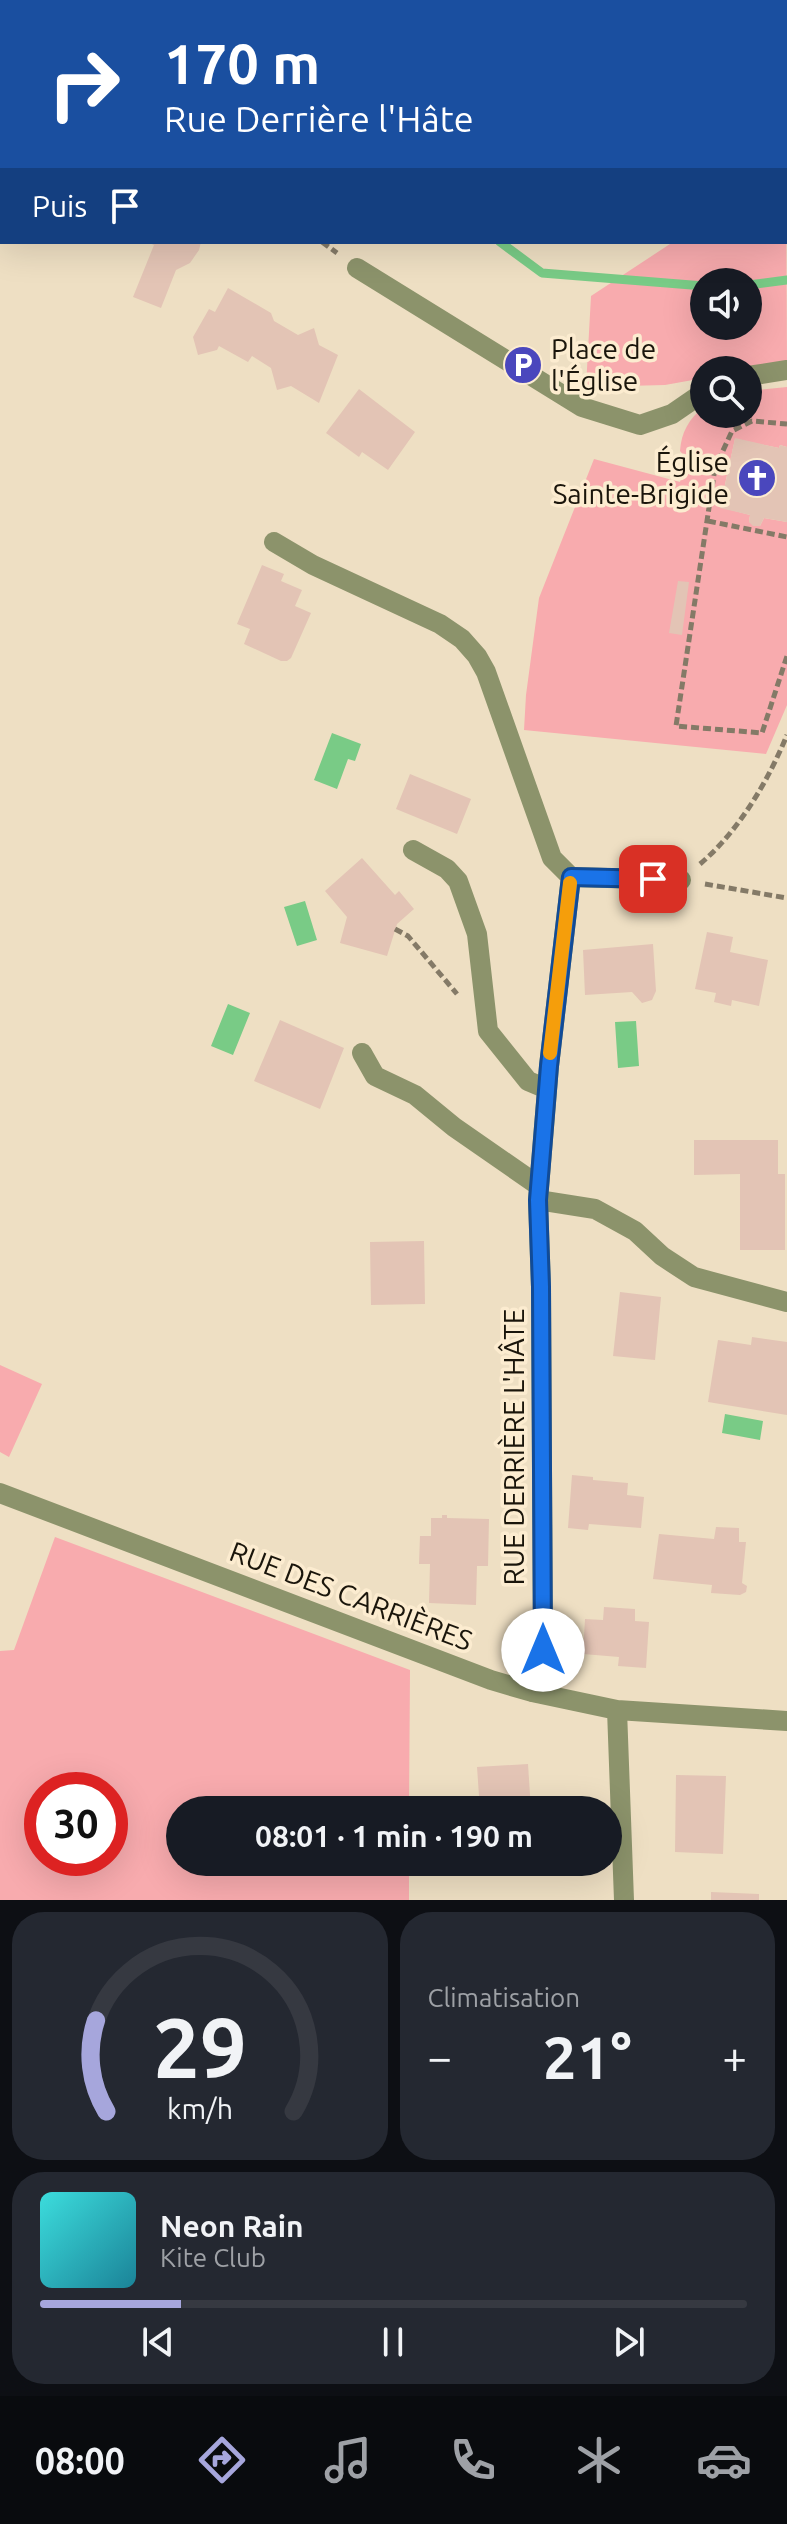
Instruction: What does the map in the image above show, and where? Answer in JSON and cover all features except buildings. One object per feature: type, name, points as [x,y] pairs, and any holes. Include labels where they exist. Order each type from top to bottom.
[{"type":"street","points":[[357,268],[582,407],[640,425],[672,414],[690,402]]},
{"type":"street","points":[[762,374],[787,370]]},
{"type":"street","points":[[274,542],[313,565],[440,624],[462,639],[486,672],[552,858],[571,877],[681,880]]},
{"type":"street","points":[[413,850],[447,869],[458,881],[477,934],[488,1031],[528,1081],[547,1089]]},
{"type":"street","name":"RUE DERRIÈRE L'HÂTE","points":[[532,1692],[543,1650],[539,1193],[563,930],[571,877]]},
{"type":"street","points":[[362,1053],[375,1076],[415,1095],[539,1193],[595,1209],[635,1231],[662,1256],[694,1277],[787,1302]]},
{"type":"street","name":"RUE DES CARRIÈRES","points":[[0,1493],[491,1680],[532,1692],[617,1710],[787,1721]]},
{"type":"street","points":[[617,1710],[624,1900]]},
{"type":"path","points":[[787,424],[752,421],[732,431],[715,468],[676,726],[762,733],[787,656]]},
{"type":"path","points":[[687,461],[715,468]]},
{"type":"path","points":[[708,521],[787,537]]},
{"type":"path","points":[[681,880],[705,860],[735,827],[767,777],[787,735]]},
{"type":"path","points":[[681,880],[787,898]]},
{"type":"path","points":[[395,929],[408,936],[458,995]]},
{"type":"shaded area","points":[[670,244],[786,244],[787,363],[762,367],[762,356],[690,356],[690,381],[665,385],[586,387],[591,296]]},
{"type":"shaded area","points":[[787,387],[787,447],[735,439],[720,507],[750,515],[749,522],[760,526],[764,518],[787,522],[787,705],[766,754],[524,730],[539,598],[594,459],[680,482],[687,459],[680,451],[682,438],[690,421],[690,428],[762,428],[762,390]]},
{"type":"shaded area","points":[[332,733],[361,744],[355,761],[348,759],[337,789],[314,780]]},
{"type":"shaded area","points":[[305,901],[317,940],[297,946],[284,907]]},
{"type":"shaded area","points":[[228,1004],[250,1013],[233,1055],[211,1046]]},
{"type":"shaded area","points":[[636,1021],[639,1066],[618,1068],[615,1022]]},
{"type":"shaded area","points":[[0,1365],[42,1384],[9,1457],[0,1452]]},
{"type":"shaded area","points":[[725,1414],[763,1421],[760,1440],[722,1433]]},
{"type":"shaded area","points":[[55,1537],[410,1670],[409,1796],[166,1796],[166,1876],[409,1876],[409,1900],[0,1900],[0,1651],[14,1650]]},
{"type":"waterway","points":[[503,244],[542,273],[690,285]]},
{"type":"waterway","points":[[762,283],[787,280]]},
{"type":"slow traffic","points":[[550,1053],[570,883]]},
{"type":"place","name":"Place de l'Église","points":[[523,365]]},
{"type":"place","name":"Église Sainte-Brigide","points":[[757,478]]},
{"type":"route","points":[[543,1650],[538,1200],[563,930],[571,877],[653,879]]}]
